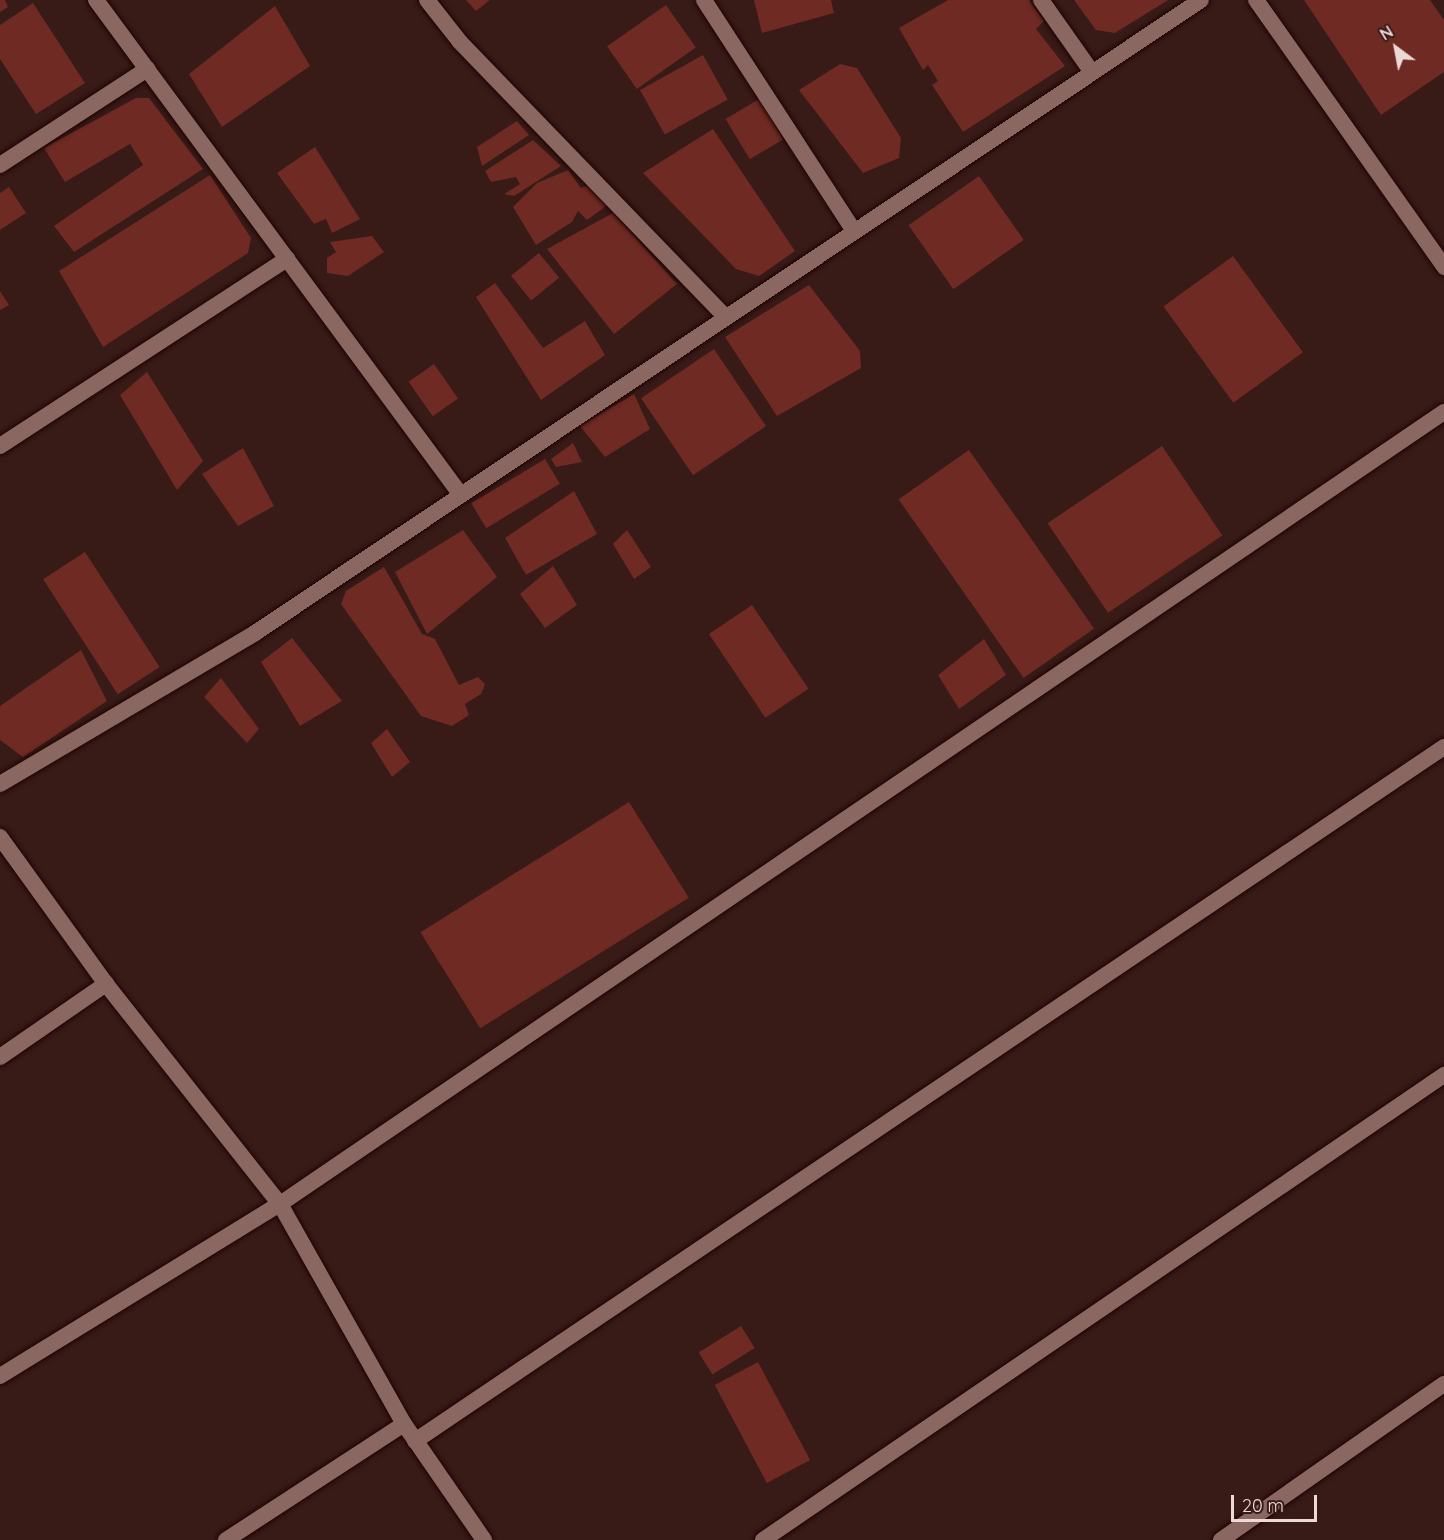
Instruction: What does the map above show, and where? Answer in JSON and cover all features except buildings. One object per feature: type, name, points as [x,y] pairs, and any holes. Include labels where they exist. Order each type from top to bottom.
[{"type":"street","points":[[96,0],[461,495]]},
{"type":"street","points":[[427,0],[460,42],[726,316]]},
{"type":"street","points":[[705,0],[854,231]]},
{"type":"street","points":[[1041,0],[1091,71]]},
{"type":"street","points":[[0,784],[255,633],[1091,71],[1201,0]]},
{"type":"street","points":[[1256,0],[1444,267]]},
{"type":"street","points":[[0,165],[147,69]]},
{"type":"street","points":[[0,446],[287,259]]},
{"type":"street","points":[[0,1376],[280,1204],[1444,412]]},
{"type":"street","points":[[416,1441],[1444,747]]},
{"type":"street","points":[[0,837],[106,984],[280,1204],[404,1424],[484,1540]]},
{"type":"street","points":[[0,1057],[106,984]]},
{"type":"street","points":[[762,1540],[1444,1076]]},
{"type":"street","points":[[1221,1540],[1444,1384]]},
{"type":"street","points":[[226,1540],[404,1424]]}]
